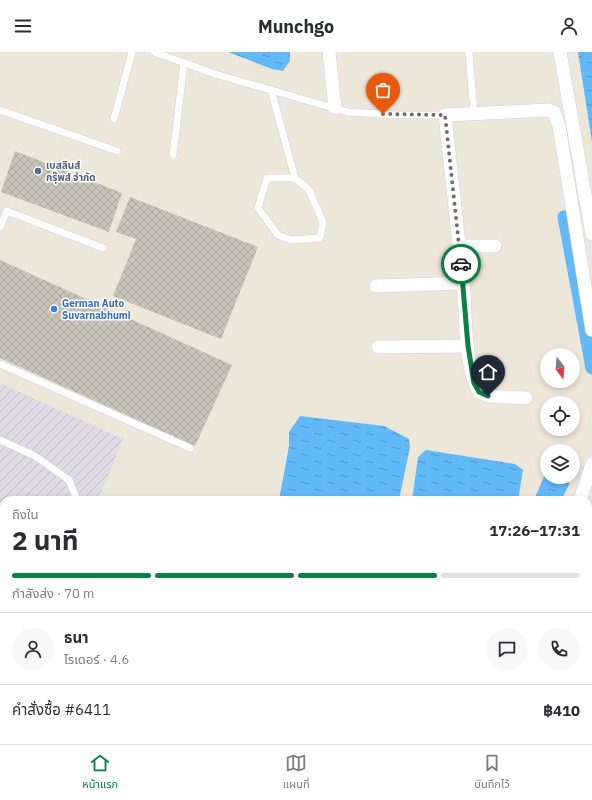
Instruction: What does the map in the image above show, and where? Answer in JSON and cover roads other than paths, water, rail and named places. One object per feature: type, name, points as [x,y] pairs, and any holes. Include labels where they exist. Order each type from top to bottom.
[{"type":"street","points":[[333,52],[328,52],[335,108]]},
{"type":"street","points":[[560,52],[592,234]]},
{"type":"street","points":[[526,398],[488,396],[479,392],[474,383],[468,346],[463,283],[445,115],[474,112],[549,110],[554,112],[559,126],[592,330]]},
{"type":"street","points":[[459,246],[495,246]]},
{"type":"street","points":[[376,286],[463,283]]},
{"type":"street","points":[[378,347],[468,346]]},
{"type":"street","points":[[581,496],[592,464]]},
{"type":"lane","points":[[114,119],[132,52]]},
{"type":"lane","points":[[154,52],[215,74],[347,112],[396,115],[445,115]]},
{"type":"lane","points":[[469,52],[474,112]]},
{"type":"lane","points":[[173,155],[184,63]]},
{"type":"lane","points":[[271,90],[295,178],[308,190],[323,222],[320,238],[291,240],[278,235],[258,208],[267,178],[295,178]]},
{"type":"lane","points":[[0,110],[117,151]]},
{"type":"lane","points":[[0,227],[7,211],[103,248]]},
{"type":"lane","points":[[0,364],[190,448]]},
{"type":"lane","points":[[0,440],[35,456],[69,480],[75,496]]},
{"type":"water","points":[[228,52],[290,52],[290,61],[283,71],[272,69]]},
{"type":"water","points":[[578,52],[592,52],[592,142]]},
{"type":"water","points":[[300,416],[384,426],[409,439],[410,447],[400,496],[280,496],[289,446],[289,432]]},
{"type":"water","points":[[426,450],[515,464],[523,470],[519,496],[413,496],[418,457]]},
{"type":"water","points":[[541,484],[569,484],[563,496],[536,496]]},
{"type":"waterway","points":[[564,217],[592,368]]},
{"type":"place","name":"เบสลินส์ กรุ๊พส์ จำกัด","points":[[38,171]]},
{"type":"place","name":"German Auto Suvarnabhumi","points":[[54,309]]}]
